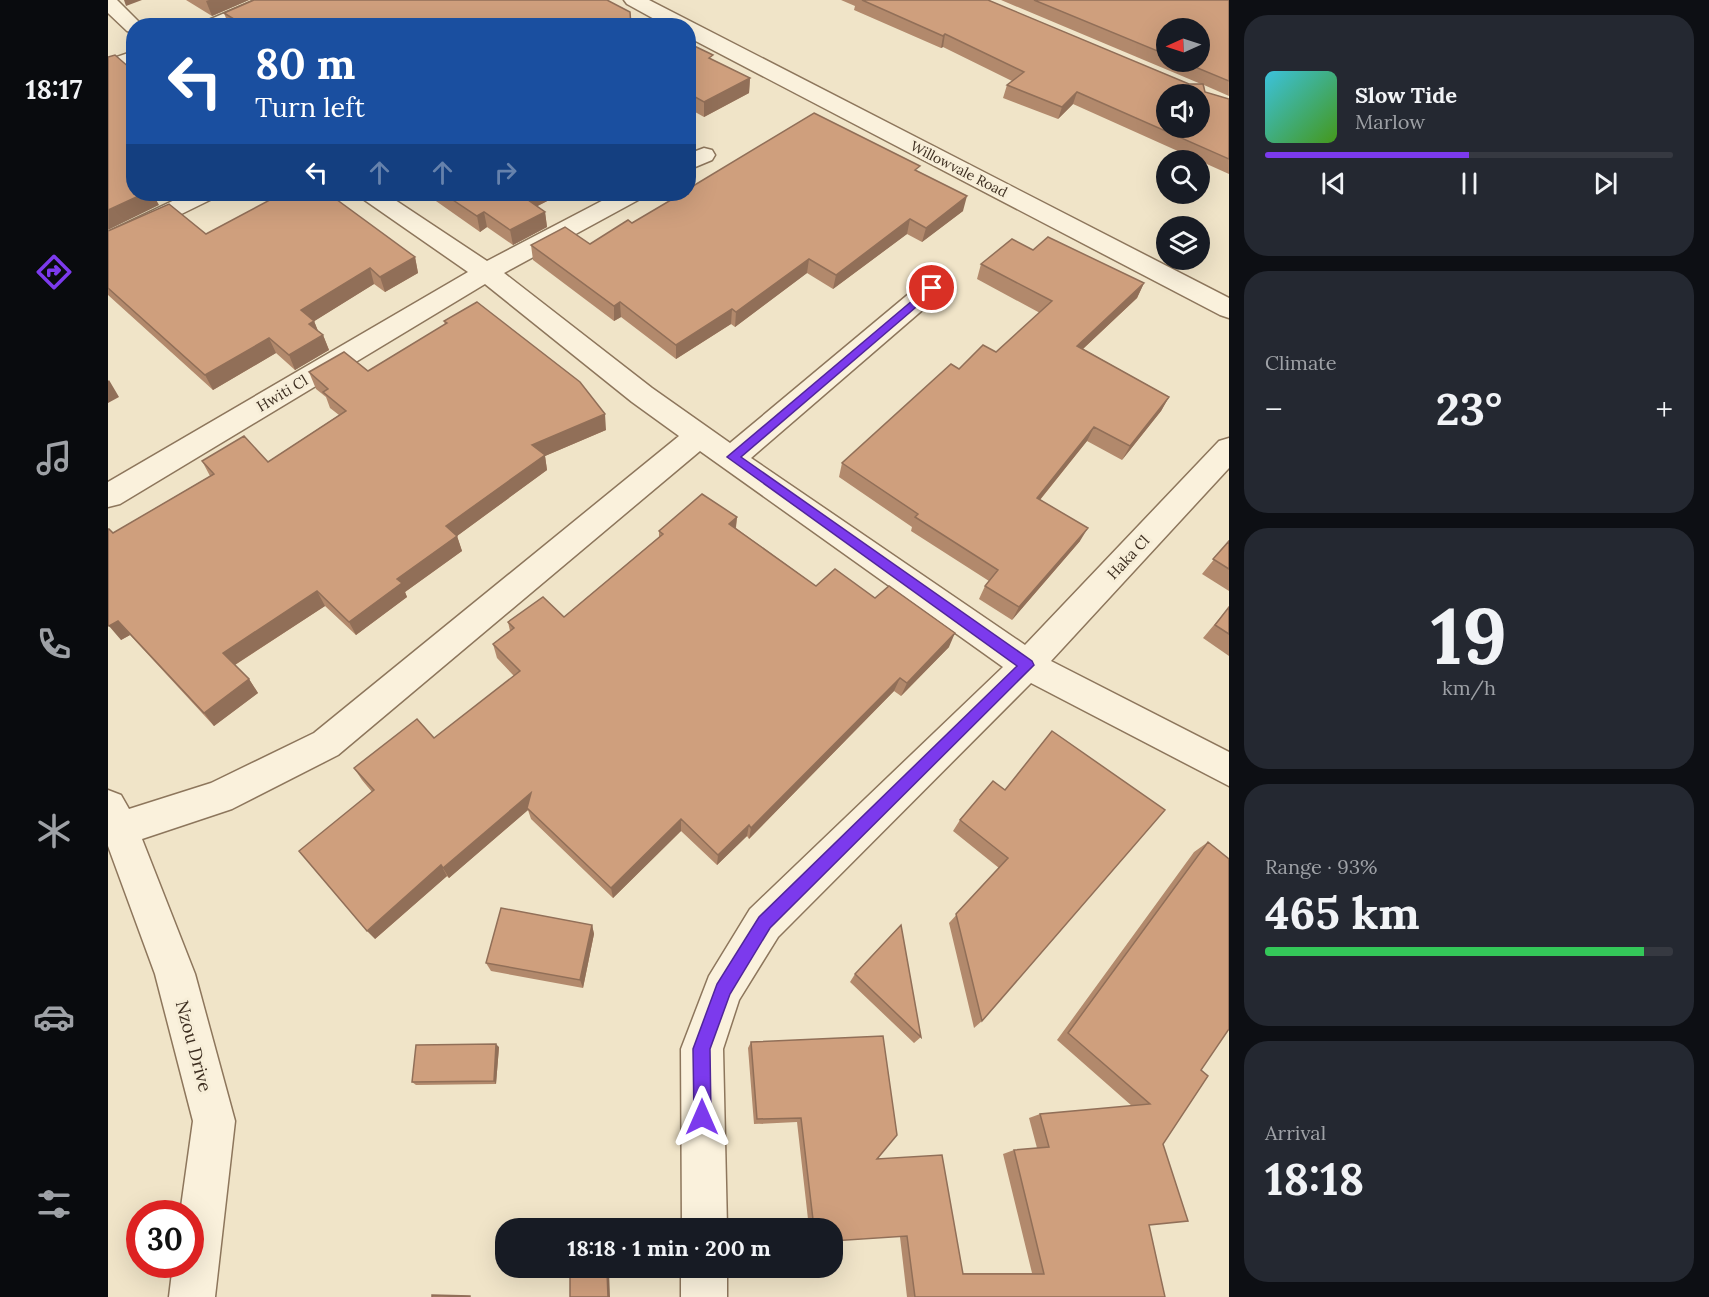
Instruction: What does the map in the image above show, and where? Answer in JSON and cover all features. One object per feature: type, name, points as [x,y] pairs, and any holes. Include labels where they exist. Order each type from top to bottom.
[{"type":"street","points":[[229,18],[271,0]]},
{"type":"street","points":[[634,0],[668,18]]},
{"type":"street","points":[[108,2],[126,19]]},
{"type":"street","name":"Willowvale Road","points":[[696,32],[1229,309]]},
{"type":"street","points":[[108,68],[126,60]]},
{"type":"street","points":[[108,242],[190,201]]},
{"type":"street","points":[[381,201],[486,272],[642,395],[699,436],[733,457],[1027,665],[1229,770]]},
{"type":"street","name":"Hwiti Cl","points":[[109,496],[486,272],[619,201]]},
{"type":"street","points":[[733,457],[932,288]]},
{"type":"street","points":[[114,818],[219,797],[326,744],[699,436]]},
{"type":"street","name":"Haka Cl","points":[[704,1218],[702,1049],[723,990],[764,923],[1027,665],[1229,449]]},
{"type":"street","name":"Nzou Drive","points":[[114,818],[175,974],[214,1121],[192,1297]]},
{"type":"street","points":[[704,1278],[704,1297]]},
{"type":"building","points":[[254,0],[607,0],[630,12],[630,18],[232,18],[224,13]]},
{"type":"building","points":[[862,0],[988,0],[1189,84],[1156,84],[1156,127],[1077,92],[1062,107],[1007,85],[1024,72],[945,34],[943,36]]},
{"type":"building","points":[[1034,0],[1229,0],[1229,81],[1207,72],[1210,72],[1210,18],[1156,18],[1156,50]]},
{"type":"building","points":[[696,47],[713,55],[709,58],[750,78],[704,102],[696,98]]},
{"type":"building","points":[[115,55],[126,65],[128,201],[108,210],[108,57]]},
{"type":"building","points":[[1210,93],[1229,99],[1229,159],[1181,138],[1210,138]]},
{"type":"building","points":[[814,113],[920,166],[915,170],[967,196],[926,228],[910,219],[836,275],[809,259],[736,312],[732,309],[676,345],[620,302],[614,306],[531,245],[565,227],[590,244],[628,220],[632,223],[669,201],[696,201],[696,184]]},
{"type":"building","points":[[268,201],[339,201],[415,257],[380,277],[370,268],[301,310],[314,321],[309,324],[323,335],[289,355],[269,338],[205,375],[108,288],[108,231],[169,204],[206,234]]},
{"type":"building","points":[[454,201],[530,201],[545,212],[510,230],[484,212],[477,216]]},
{"type":"building","points":[[1048,237],[1144,283],[1077,346],[1169,397],[1130,446],[1094,427],[1037,498],[1088,528],[1019,607],[985,586],[998,570],[915,517],[918,514],[842,463],[951,364],[959,369],[983,345],[996,352],[1052,301],[981,264],[1012,239],[1033,250]]},
{"type":"building","points":[[477,302],[580,382],[605,414],[532,445],[545,455],[446,526],[457,536],[397,579],[402,583],[349,622],[317,591],[223,653],[249,679],[204,713],[118,621],[108,625],[108,529],[113,533],[214,474],[202,461],[244,436],[268,462],[346,411],[323,392],[328,389],[309,372],[344,352],[368,371]]},
{"type":"building","points":[[702,494],[737,517],[729,524],[816,586],[835,569],[875,598],[889,586],[955,633],[907,683],[900,678],[751,828],[749,825],[718,855],[681,819],[611,888],[527,808],[531,793],[443,868],[441,865],[367,931],[299,851],[374,790],[354,768],[417,719],[434,738],[520,671],[493,644],[514,628],[508,622],[543,597],[564,617],[663,534],[659,531]]},
{"type":"building","points":[[1229,541],[1229,569],[1213,559]]},
{"type":"building","points":[[1229,607],[1229,634],[1215,625]]},
{"type":"building","points":[[1052,731],[1165,810],[982,1021],[956,914],[1008,858],[960,820],[993,781],[1005,790]]},
{"type":"building","points":[[1208,842],[1229,859],[1229,1029],[1201,1070],[1208,1076],[1163,1144],[1188,1221],[1149,1225],[1165,1297],[915,1297],[907,1236],[843,1240],[843,1218],[813,1218],[801,1118],[757,1119],[751,1042],[883,1036],[897,1135],[877,1159],[942,1155],[963,1274],[1044,1274],[1014,1150],[1049,1147],[1040,1114],[1150,1104],[1068,1033]]},
{"type":"building","points":[[501,908],[592,925],[580,980],[486,963]]},
{"type":"building","points":[[901,925],[921,1037],[855,974]]},
{"type":"building","points":[[496,1044],[494,1081],[412,1082],[416,1045]]},
{"type":"building","points":[[570,1278],[607,1278],[608,1297],[570,1297]]},
{"type":"building","points":[[432,1295],[470,1296],[470,1297],[432,1297]]},
{"type":"route","points":[[702,1117],[702,1049],[723,990],[764,923],[1027,665],[733,457],[932,288]]}]
